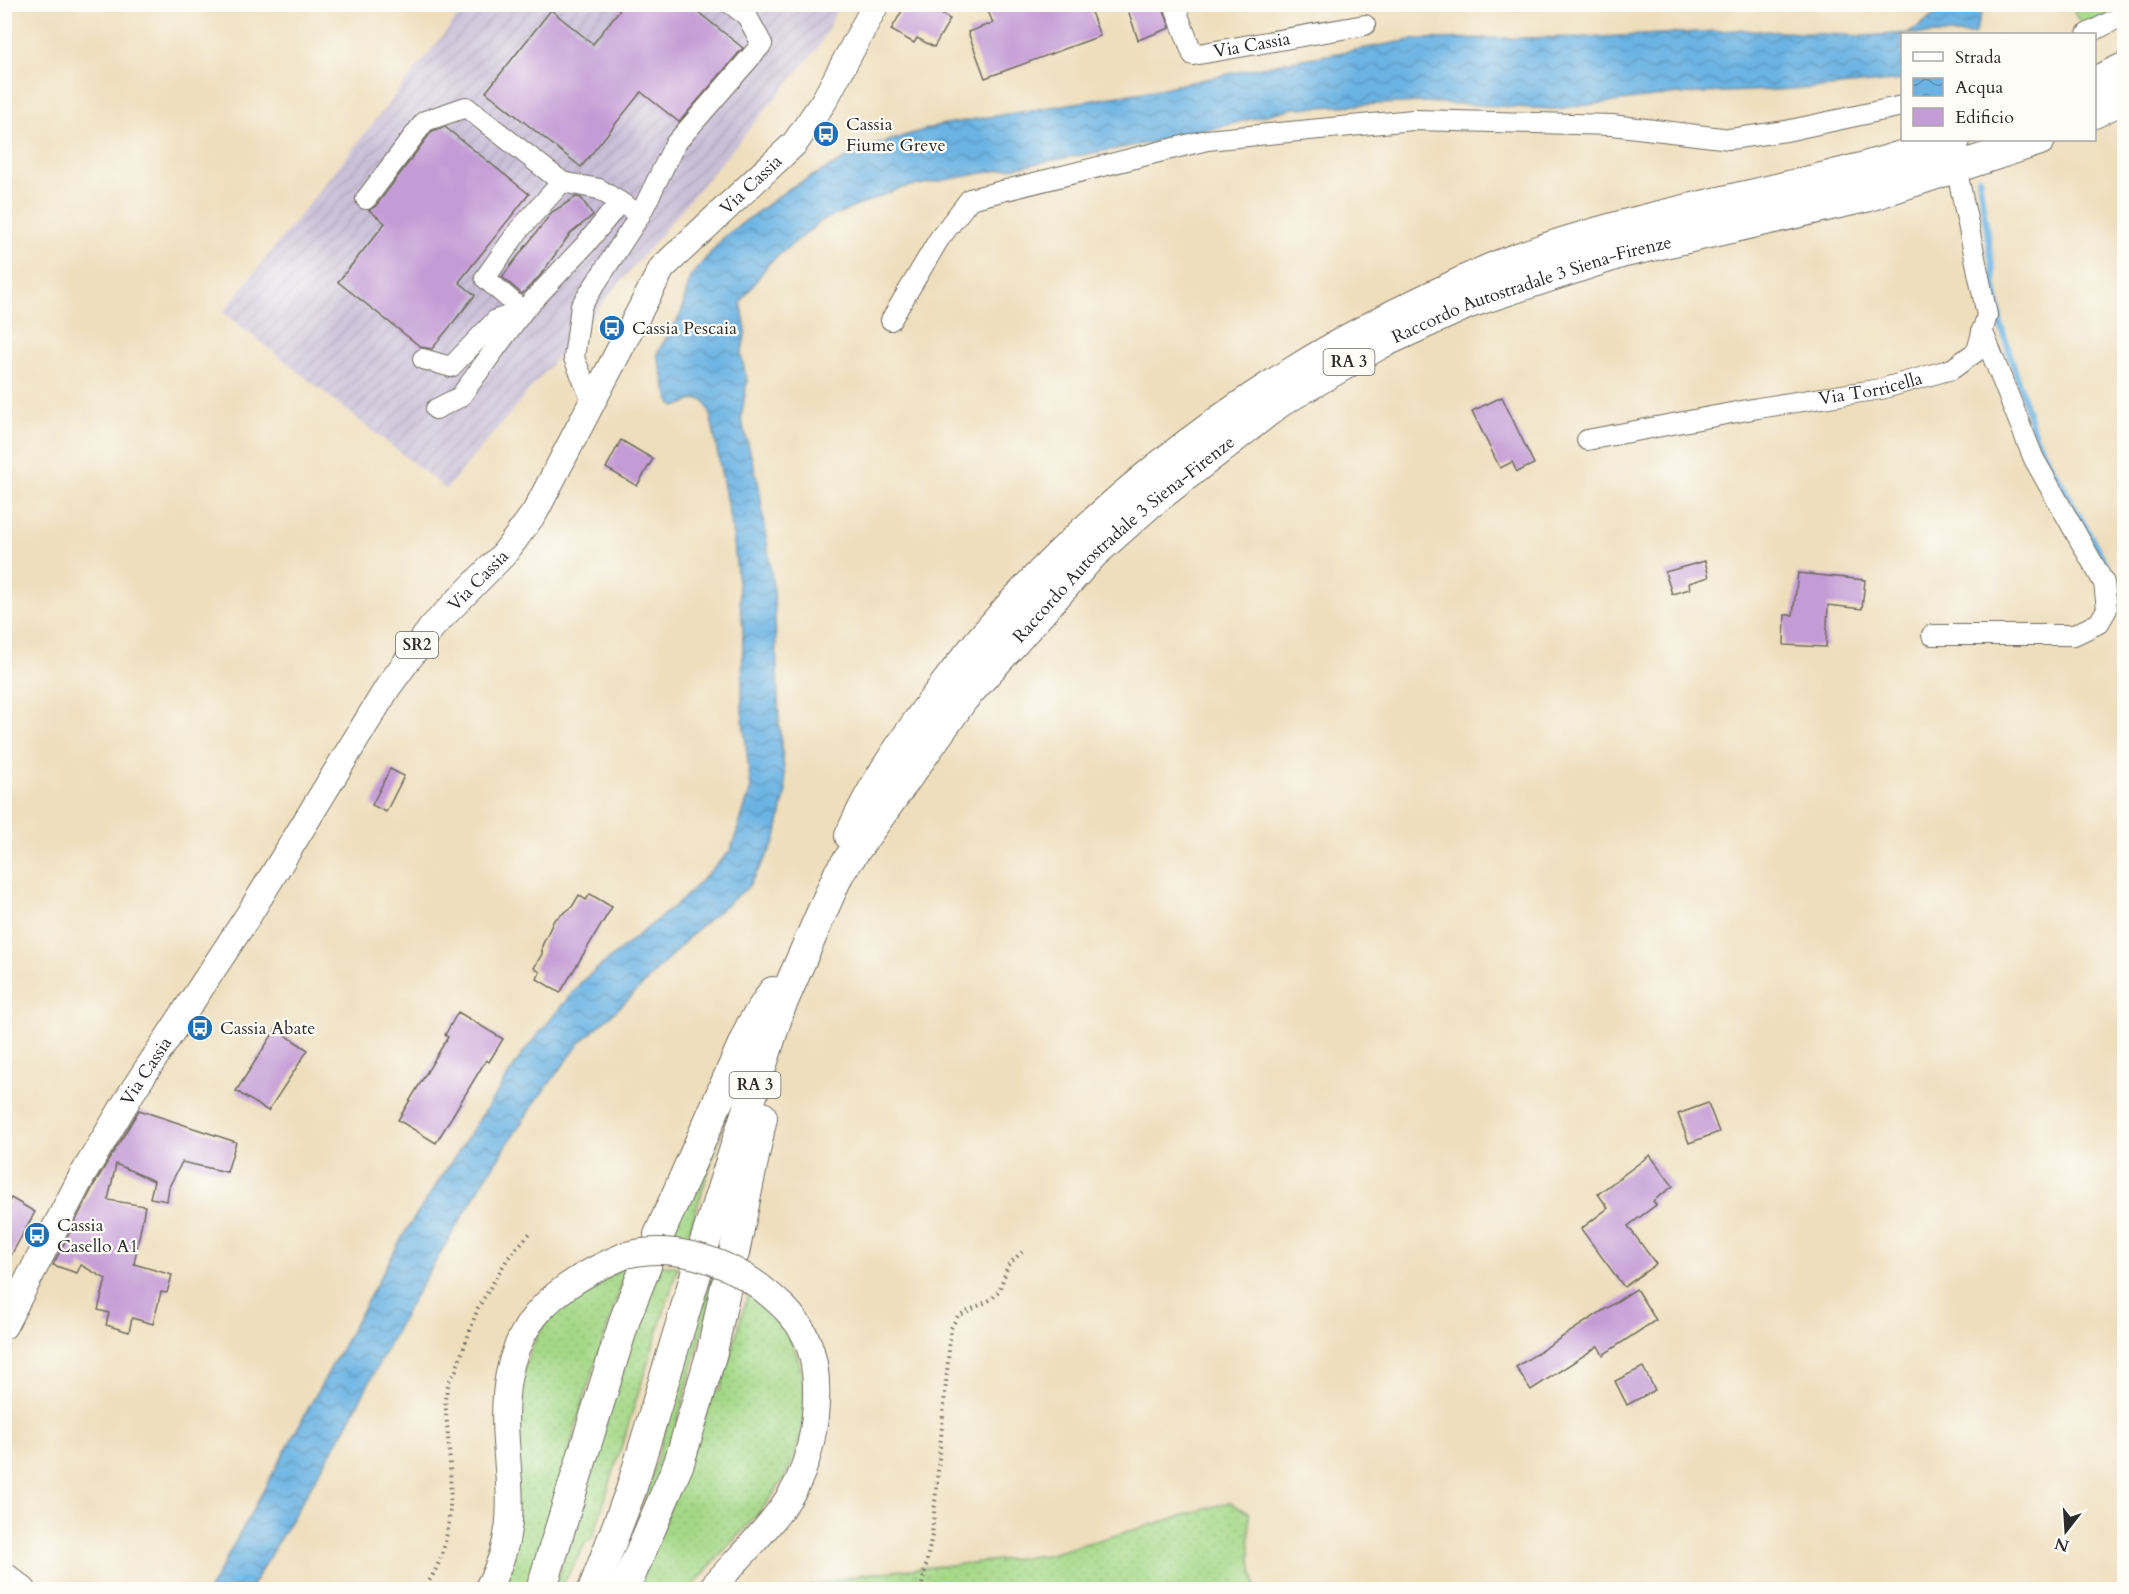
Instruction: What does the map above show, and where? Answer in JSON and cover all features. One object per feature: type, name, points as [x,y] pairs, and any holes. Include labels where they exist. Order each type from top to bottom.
[{"type":"highway","points":[[2096,81],[2124,68]]},
{"type":"highway","points":[[2096,111],[2124,98]]},
{"type":"highway","name":"Raccordo Autostradale 3 Siena-Firenze","points":[[839,873],[844,851],[862,809],[887,764],[968,653],[1019,595],[1121,498],[1226,414],[1301,365],[1387,317],[1500,264],[1610,227],[1856,169],[1952,141]]},
{"type":"highway","name":"Raccordo Autostradale 3 Siena-Firenze","points":[[705,1242],[780,1008],[839,873],[963,699],[1093,554],[1148,506],[1280,402],[1380,344],[1469,303],[1621,254],[1866,197],[2037,141]]},
{"type":"highway","points":[[660,1235],[752,1026],[812,931]]},
{"type":"highway","points":[[734,1253],[767,1092],[812,931]]},
{"type":"highway","points":[[541,1590],[626,1316],[636,1261]]},
{"type":"highway","points":[[593,1590],[632,1490],[696,1274]]},
{"type":"highway","points":[[624,1590],[679,1463],[712,1352],[726,1286]]},
{"type":"main road","name":"Via Cassia","points":[[4,1326],[82,1176],[132,1092],[248,916],[388,687],[432,627],[520,534],[559,470],[662,268],[795,143],[824,101],[876,4]]},
{"type":"main road","points":[[487,1590],[500,1565],[511,1520],[506,1440],[507,1387],[512,1358],[523,1333],[544,1304],[569,1282],[636,1261],[657,1251],[696,1256],[732,1269],[759,1286],[787,1309],[807,1340],[815,1374],[815,1415],[807,1457],[792,1493],[772,1520],[710,1590]]},
{"type":"main road","points":[[4,1575],[24,1590]]},
{"type":"street","points":[[593,403],[574,358],[581,306],[640,215],[675,144],[762,44],[747,16],[731,4]]},
{"type":"street","name":"Via Cassia","points":[[1174,4],[1193,55],[1365,25]]},
{"type":"street","points":[[2088,33],[2124,15]]},
{"type":"street","points":[[891,320],[939,239],[970,199],[1207,140],[1413,120],[1612,125],[1730,139],[1786,131],[1901,106]]},
{"type":"street","points":[[366,199],[425,121],[466,107],[562,182],[599,189],[640,215]]},
{"type":"street","name":"Via Torricella","points":[[1587,440],[1747,410],[1881,389],[1952,369],[1977,351],[1987,315],[1959,181]]},
{"type":"street","points":[[523,311],[485,278],[519,230],[562,182]]},
{"type":"street","points":[[436,409],[460,397],[523,311],[585,245],[620,202]]},
{"type":"street","points":[[423,359],[451,367],[496,320],[523,311]]},
{"type":"street","points":[[1932,635],[2074,635],[2099,622],[2107,609],[2104,584],[2034,459],[1982,330]]},
{"type":"path","points":[[422,1590],[432,1579],[445,1552],[449,1522],[446,1399],[448,1381],[456,1371],[478,1308],[508,1258],[531,1232]]},
{"type":"path","points":[[921,1590],[932,1536],[951,1328],[958,1316],[992,1299],[1000,1289],[1008,1265],[1022,1252]]},
{"type":"shaded area","points":[[467,5],[839,5],[820,45],[446,489],[223,312]]},
{"type":"green space","points":[[2124,4],[2084,29],[2070,5]]},
{"type":"green space","points":[[716,1127],[722,1129],[687,1239],[666,1237]]},
{"type":"green space","points":[[655,1264],[678,1267],[593,1537],[586,1542],[560,1589],[554,1590]]},
{"type":"green space","points":[[628,1266],[583,1401],[531,1589],[498,1590],[516,1412],[529,1353],[549,1319],[576,1294]]},
{"type":"green space","points":[[710,1276],[717,1279],[666,1463],[627,1560]]},
{"type":"green space","points":[[748,1294],[778,1322],[797,1356],[803,1384],[803,1418],[797,1448],[786,1474],[771,1498],[691,1589],[638,1590],[715,1390],[720,1391]]},
{"type":"green space","points":[[1229,1502],[1249,1513],[1250,1558],[1256,1589],[795,1589],[864,1574],[1047,1555]]},
{"type":"water","points":[[1939,5],[1985,5],[1974,33],[1909,33],[1937,13]]},
{"type":"water","points":[[1738,30],[1864,36],[1901,34],[1901,80],[1818,88],[1678,94],[1554,109],[1423,102],[1294,108],[1175,138],[901,188],[821,221],[769,263],[741,302],[746,330],[741,355],[747,381],[741,418],[759,486],[774,593],[779,722],[786,790],[775,842],[748,887],[697,929],[633,995],[580,1043],[535,1102],[486,1177],[410,1304],[345,1429],[250,1589],[209,1590],[404,1234],[523,1053],[582,981],[683,899],[731,850],[751,788],[742,710],[743,629],[733,535],[710,412],[704,400],[696,399],[675,407],[669,400],[657,353],[681,314],[690,277],[725,236],[790,188],[868,147],[940,125],[1149,91],[1281,63],[1417,39],[1602,37]]},
{"type":"building","points":[[624,4],[688,4],[743,48],[679,122],[641,92],[581,167],[486,92],[551,10],[593,44]]},
{"type":"building","points":[[906,4],[924,4],[950,19],[934,47],[917,38],[914,43],[891,30]]},
{"type":"building","points":[[1007,4],[1088,4],[1100,36],[985,78],[968,32],[993,23],[988,11]]},
{"type":"building","points":[[1126,4],[1162,4],[1170,28],[1138,40]]},
{"type":"building","points":[[445,127],[529,194],[459,282],[475,295],[432,349],[421,347],[338,282],[385,223],[369,210],[376,206],[432,131]]},
{"type":"building","points":[[576,197],[581,198],[593,215],[570,234],[539,277],[522,294],[502,277],[552,212]]},
{"type":"building","points":[[1502,397],[1534,464],[1517,472],[1512,462],[1500,468],[1472,411]]},
{"type":"building","points":[[621,440],[653,459],[637,486],[606,468]]},
{"type":"building","points":[[1705,561],[1709,577],[1689,583],[1690,589],[1672,594],[1665,572]]},
{"type":"building","points":[[1798,573],[1865,580],[1862,609],[1828,605],[1826,647],[1784,645],[1785,615],[1793,615]]},
{"type":"building","points":[[390,769],[404,776],[386,812],[372,805]]},
{"type":"building","points":[[590,894],[612,907],[560,993],[537,979],[540,972],[534,968],[542,954],[542,946],[554,920],[572,907],[579,895],[586,900]]},
{"type":"building","points":[[458,1012],[503,1039],[489,1062],[486,1060],[436,1143],[398,1120],[448,1037],[445,1035]]},
{"type":"building","points":[[276,1029],[308,1050],[268,1111],[236,1091]]},
{"type":"building","points":[[1708,1103],[1719,1132],[1689,1143],[1678,1114]]},
{"type":"building","points":[[139,1110],[236,1142],[227,1172],[182,1162],[169,1187],[167,1201],[150,1198],[154,1181],[116,1164],[108,1200],[145,1206],[134,1264],[172,1275],[167,1293],[161,1292],[153,1324],[132,1318],[129,1332],[106,1325],[109,1313],[98,1310],[106,1279],[81,1265],[77,1273],[53,1265],[95,1183]]},
{"type":"building","points":[[1650,1155],[1673,1186],[1653,1201],[1656,1205],[1628,1226],[1656,1264],[1624,1287],[1581,1229],[1608,1208],[1598,1194]]},
{"type":"building","points":[[11,1198],[35,1212],[4,1268],[4,1211]]},
{"type":"building","points":[[1636,1289],[1656,1320],[1603,1355],[1598,1346],[1531,1390],[1516,1367]]},
{"type":"building","points":[[1643,1367],[1655,1390],[1627,1405],[1615,1381]]},
{"type":"waterway","points":[[1979,178],[2001,325],[2035,436],[2124,596]]},
{"type":"place","name":"Cassia Fiume Greve","points":[[826,134]]},
{"type":"place","name":"Cassia Pescaia","points":[[612,328]]},
{"type":"place","name":"Cassia Abate","points":[[200,1028]]},
{"type":"place","name":"Cassia Casello A1","points":[[37,1235]]}]
